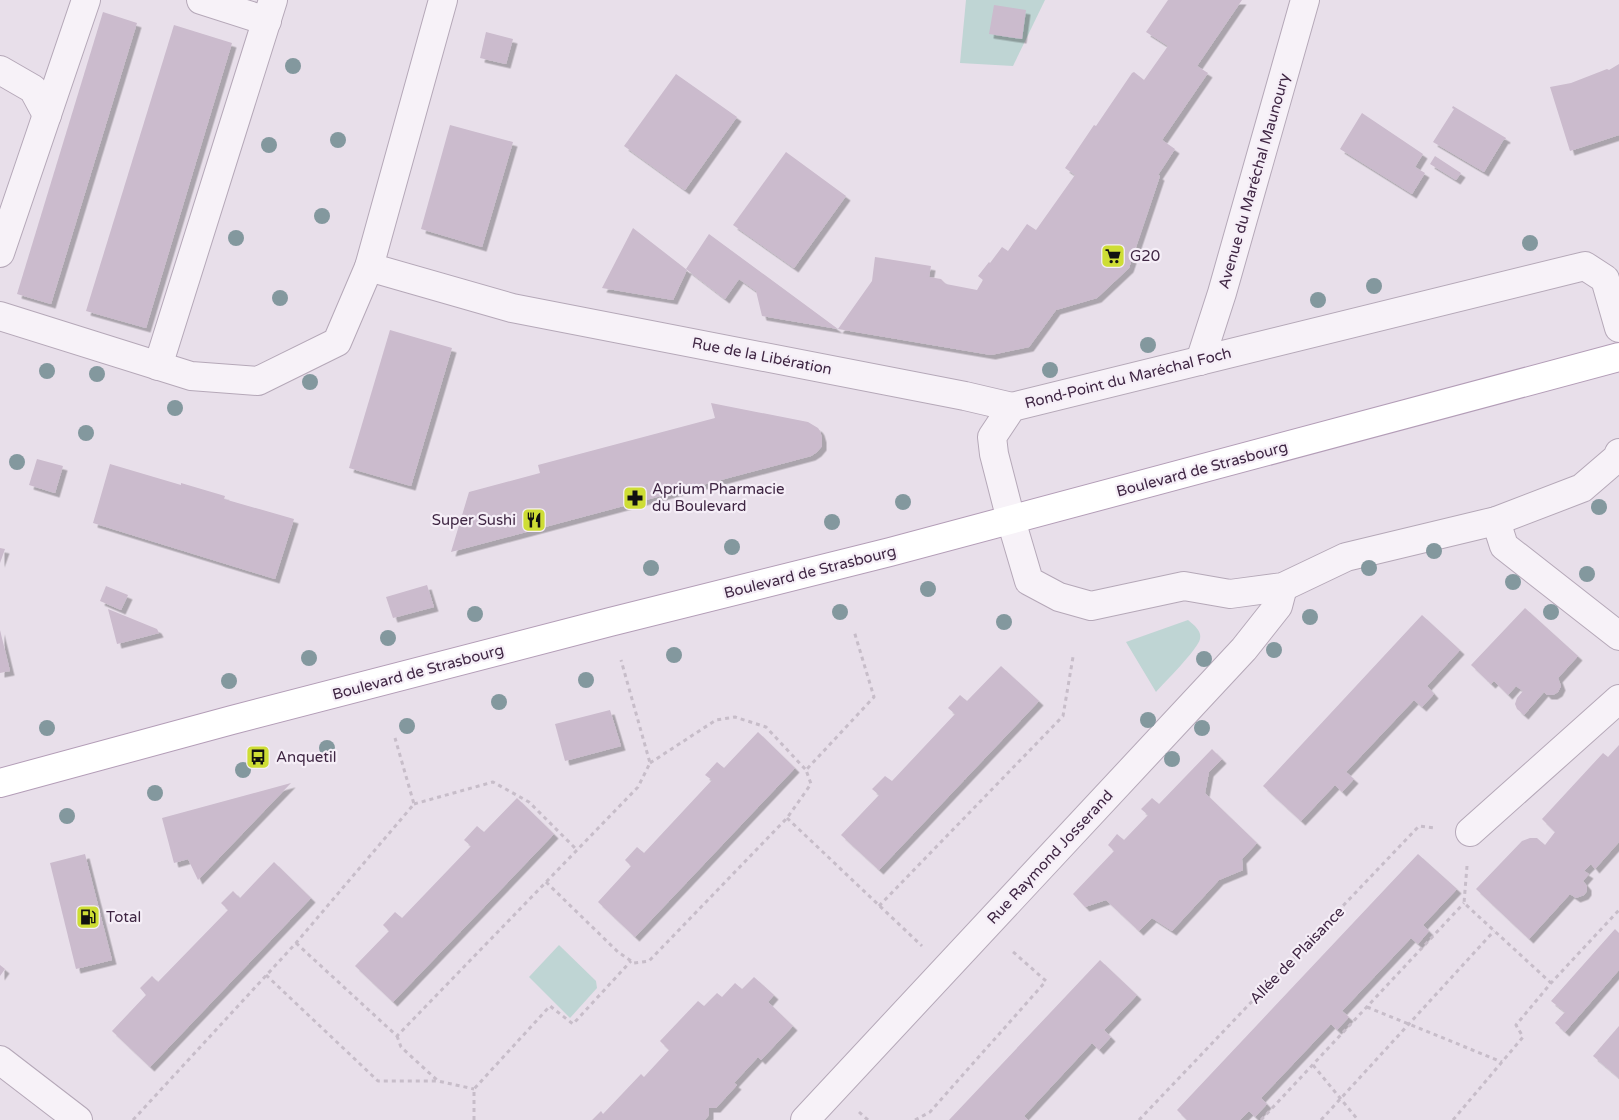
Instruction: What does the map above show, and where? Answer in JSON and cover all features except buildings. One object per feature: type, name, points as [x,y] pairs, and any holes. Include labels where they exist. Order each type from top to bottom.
[{"type":"main road","name":"Boulevard de Strasbourg","points":[[0,783],[553,637],[880,555],[1619,357]]},
{"type":"street","points":[[0,253],[86,0]]},
{"type":"street","points":[[158,366],[270,10],[201,0]]},
{"type":"street","points":[[0,316],[191,376],[258,381],[337,342],[369,267],[443,0]]},
{"type":"street","name":"Avenue du Maréchal Maunoury","points":[[1200,361],[1222,293],[1305,0]]},
{"type":"street","points":[[0,70],[33,89],[47,115]]},
{"type":"street","name":"Rond-Point du Maréchal Foch","points":[[1619,328],[1612,272],[1585,266],[1012,407],[992,437],[994,454],[1029,581],[1059,597],[1091,606],[1184,586],[1230,594],[1283,587],[1346,556],[1496,521],[1582,488],[1617,458],[1619,453]]},
{"type":"street","name":"Rue de la Libération","points":[[369,267],[512,308],[965,396],[1012,407]]},
{"type":"street","points":[[1496,521],[1504,546],[1619,636]]},
{"type":"street","name":"Rue Raymond Josserand","points":[[805,1120],[1252,640],[1278,606],[1283,587]]},
{"type":"street","points":[[1470,832],[1619,699]]},
{"type":"street","points":[[0,1060],[78,1120]]},
{"type":"path","points":[[806,770],[874,697],[854,631]]},
{"type":"path","points":[[879,906],[1064,716],[1073,658]]},
{"type":"path","points":[[621,660],[650,763]]},
{"type":"path","points":[[397,1036],[546,882],[638,787],[650,763],[716,720],[735,717],[766,727],[806,770],[811,784],[787,818],[649,961],[634,963],[618,952],[546,882]]},
{"type":"path","points":[[395,738],[414,804]]},
{"type":"path","points":[[133,1120],[296,943],[414,804],[493,782],[529,802],[577,850]]},
{"type":"path","points":[[787,818],[946,969]]},
{"type":"path","name":"Allée de Plaisance","points":[[1139,1120],[1420,826],[1470,832]]},
{"type":"path","points":[[1261,1120],[1464,903],[1470,832]]},
{"type":"path","points":[[1464,903],[1551,983]]},
{"type":"path","points":[[1453,1120],[1523,1037],[1516,1025],[1551,983],[1619,910]]},
{"type":"path","points":[[915,1120],[930,1112],[1046,981],[984,927]]},
{"type":"path","points":[[1321,1120],[1494,931]]},
{"type":"path","points":[[296,943],[397,1036],[401,1047],[438,1081]]},
{"type":"path","points":[[474,1120],[474,1089],[550,1006],[574,1024],[631,961]]},
{"type":"path","points":[[266,975],[378,1081],[438,1081],[474,1089]]},
{"type":"path","points":[[1367,1007],[1502,1062]]},
{"type":"path","points":[[1313,1065],[1358,1120]]},
{"type":"shaded area","points":[[966,0],[1045,0],[1013,66],[960,63]]},
{"type":"shaded area","points":[[1188,620],[1199,631],[1200,639],[1198,644],[1156,692],[1126,642]]},
{"type":"shaded area","points":[[559,945],[596,981],[597,988],[570,1018],[529,977]]},
{"type":"place","name":"G20","points":[[1113,256]]},
{"type":"place","name":"Aprium Pharmacie du Boulevard","points":[[635,498]]},
{"type":"place","name":"Super Sushi","points":[[534,520]]},
{"type":"place","name":"Anquetil","points":[[258,757]]},
{"type":"place","name":"Total","points":[[88,917]]}]
